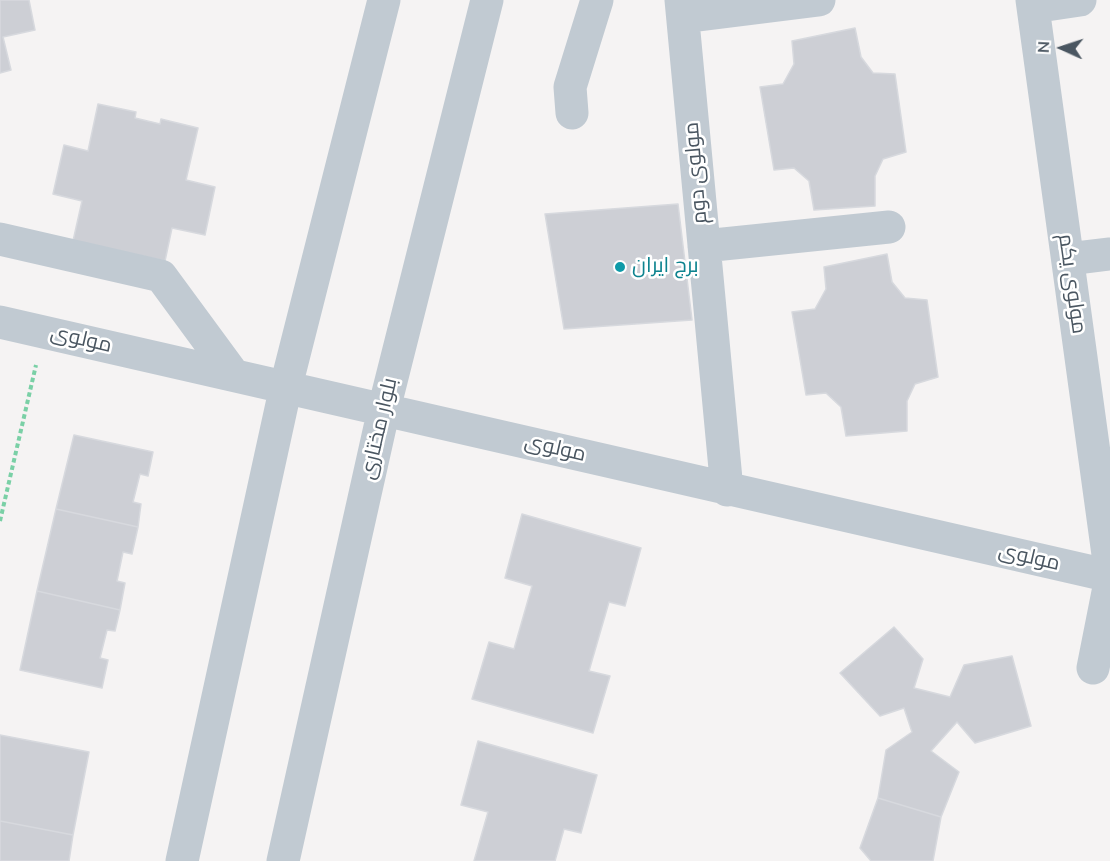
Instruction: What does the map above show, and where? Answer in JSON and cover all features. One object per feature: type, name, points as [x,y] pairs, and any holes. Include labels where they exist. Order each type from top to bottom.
[{"type":"street","points":[[182,861],[286,386],[384,0]]},
{"type":"street","name":"بلوار مختاری","points":[[283,861],[384,409],[487,0]]},
{"type":"street","points":[[572,113],[570,87],[597,0]]},
{"type":"street","points":[[682,9],[819,0]]},
{"type":"street","points":[[1033,4],[1080,0]]},
{"type":"street","name":"مولوی یکم","points":[[1033,4],[1110,569]]},
{"type":"street","name":"مولوی دوم","points":[[682,9],[727,490]]},
{"type":"street","points":[[704,246],[889,227]]},
{"type":"street","points":[[0,239],[161,276],[233,374]]},
{"type":"street","points":[[1068,259],[1110,254]]},
{"type":"street","name":"مولوی","points":[[0,322],[1110,576]]},
{"type":"street","points":[[1093,668],[1110,582]]},
{"type":"path","points":[[0,521],[44,332]]},
{"type":"building","points":[[0,0],[29,0],[35,30],[3,37],[11,70],[0,73]]},
{"type":"building","points":[[855,28],[861,57],[873,73],[895,74],[906,152],[883,159],[875,176],[875,206],[814,210],[809,181],[794,168],[774,170],[760,87],[783,84],[794,64],[792,41]]},
{"type":"building","points":[[98,104],[136,112],[135,118],[160,124],[161,119],[198,128],[186,180],[215,187],[205,235],[172,228],[165,261],[73,241],[82,201],[53,194],[64,145],[88,151]]},
{"type":"building","name":"برج ایران","points":[[678,204],[692,320],[564,329],[545,214]]},
{"type":"building","points":[[887,254],[892,282],[905,298],[927,300],[938,377],[915,384],[907,401],[907,431],[846,436],[841,407],[826,393],[806,395],[792,312],[815,309],[826,289],[824,267]]},
{"type":"building","points":[[74,435],[153,452],[148,476],[140,474],[133,502],[141,504],[138,527],[56,509]]},
{"type":"building","points":[[56,509],[138,527],[132,554],[123,552],[117,581],[125,583],[120,610],[37,591]]},
{"type":"building","points":[[522,514],[641,548],[625,606],[609,602],[589,671],[610,676],[593,733],[472,699],[489,642],[514,649],[532,586],[505,578]]},
{"type":"building","points":[[37,591],[120,610],[115,631],[107,630],[100,658],[108,660],[102,688],[20,670]]},
{"type":"building","points":[[894,627],[923,659],[914,688],[950,697],[964,665],[1012,656],[1031,726],[975,743],[957,722],[931,751],[959,772],[941,817],[878,798],[886,750],[912,732],[904,708],[880,716],[840,673]]},
{"type":"building","points":[[0,735],[89,752],[73,835],[0,821]]},
{"type":"building","points":[[478,741],[597,775],[581,833],[564,829],[555,861],[474,861],[488,812],[461,805]]},
{"type":"building","points":[[878,798],[941,817],[933,861],[871,861],[860,848]]},
{"type":"building","points":[[0,821],[73,835],[69,861],[0,861]]},
{"type":"place","name":"برج ایران","points":[[620,267]]}]
